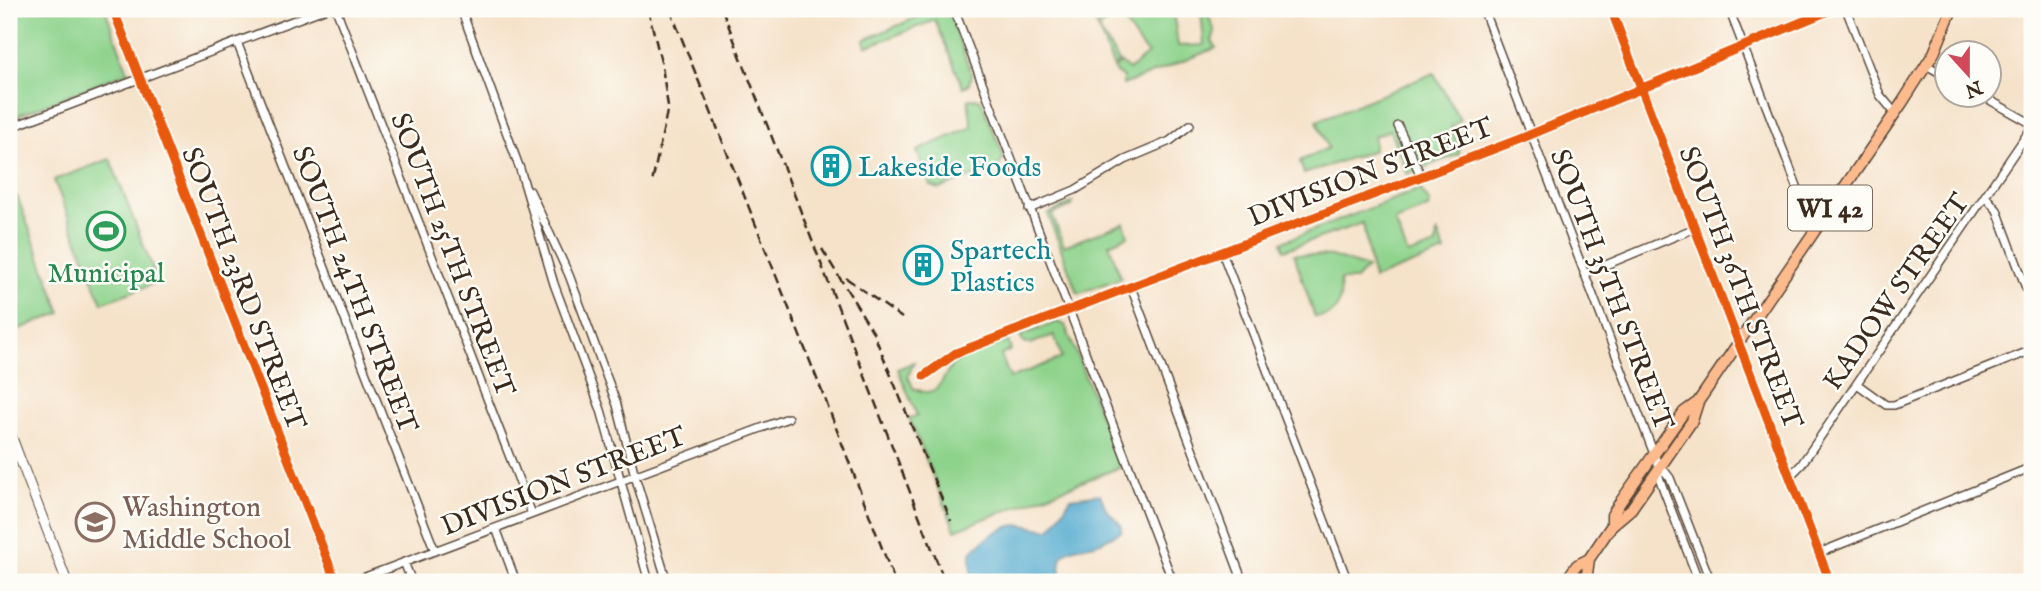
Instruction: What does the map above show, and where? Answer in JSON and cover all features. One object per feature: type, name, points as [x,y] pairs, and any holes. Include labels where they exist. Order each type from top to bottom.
[{"type":"main road","name":"WI 42","points":[[1582,582],[1587,574],[1589,559],[1612,525],[1629,512],[1694,419],[1698,402],[1934,53],[1952,9]]},
{"type":"main road","name":"WI 42","points":[[1612,525],[1614,510],[1684,412],[1698,402]]},
{"type":"main road","name":"WI 42","points":[[1564,582],[1577,565],[1589,559]]},
{"type":"street","name":"SOUTH 23RD STREET","points":[[113,9],[336,582]]},
{"type":"street","points":[[9,128],[324,9]]},
{"type":"street","name":"SOUTH 25TH STREET","points":[[336,9],[532,514]]},
{"type":"street","points":[[461,9],[520,169],[550,272],[601,410],[649,582]]},
{"type":"street","points":[[954,9],[1173,582]]},
{"type":"street","name":"SOUTH 35TH STREET","points":[[1483,9],[1659,467],[1664,492],[1699,582]]},
{"type":"street","name":"SOUTH 36TH STREET","points":[[1611,9],[1830,582]]},
{"type":"street","points":[[1729,9],[1805,207],[1821,222]]},
{"type":"street","name":"DIVISION STREET","points":[[924,376],[956,353],[1531,134],[1833,9]]},
{"type":"street","points":[[1846,9],[1880,95],[1895,113]]},
{"type":"street","name":"SOUTH 24TH STREET","points":[[237,42],[435,551]]},
{"type":"street","points":[[1926,65],[1932,68]]},
{"type":"street","points":[[2002,108],[2032,126]]},
{"type":"street","points":[[1029,209],[1075,190],[1125,160],[1170,141],[1190,125]]},
{"type":"street","points":[[1398,126],[1421,176]]},
{"type":"street","name":"KADOW STREET","points":[[1790,476],[1801,465],[2032,126]]},
{"type":"street","points":[[520,169],[569,275],[617,405],[667,582]]},
{"type":"street","points":[[1986,197],[1997,210],[2032,304]]},
{"type":"street","points":[[1584,274],[1695,228]]},
{"type":"street","points":[[1222,252],[1348,582]]},
{"type":"street","points":[[1130,287],[1243,582]]},
{"type":"street","points":[[1857,384],[1886,404],[1894,405],[2032,350]]},
{"type":"street","name":"DIVISION STREET","points":[[352,582],[788,418]]},
{"type":"street","points":[[9,430],[67,582]]},
{"type":"street","name":"SOUTH 35TH STREET","points":[[1659,467],[1670,478],[1711,582]]},
{"type":"street","points":[[1819,553],[2032,467]]},
{"type":"street","points":[[496,528],[516,582]]},
{"type":"street","points":[[404,562],[412,582]]},
{"type":"green space","points":[[9,9],[105,9],[128,72],[9,119]]},
{"type":"green space","points":[[929,9],[948,9],[972,76],[968,85],[963,87],[935,20],[866,47],[864,40],[929,12]]},
{"type":"green space","points":[[1090,9],[1173,9],[1178,46],[1204,45],[1201,9],[1206,9],[1215,32],[1212,41],[1216,48],[1123,85],[1123,78],[1114,68],[1121,63],[1129,70],[1148,54],[1120,15],[1098,28],[1119,62],[1113,66]]},
{"type":"green space","points":[[1434,73],[1460,120],[1451,127],[1459,145],[1459,154],[1407,174],[1390,130],[1374,136],[1374,150],[1304,174],[1300,161],[1328,148],[1317,121]]},
{"type":"green space","points":[[968,100],[981,100],[1004,157],[999,166],[939,189],[930,185],[917,151],[972,127]]},
{"type":"green space","name":"Municipal","points":[[110,159],[158,282],[102,303],[54,180]]},
{"type":"green space","points":[[1420,189],[1430,203],[1428,208],[1395,221],[1408,255],[1436,245],[1437,231],[1445,252],[1373,279],[1363,223],[1284,250],[1282,242]]},
{"type":"green space","points":[[17,196],[61,313],[9,333],[9,198]]},
{"type":"green space","points":[[1073,202],[1072,206],[1052,214],[1064,246],[1124,223],[1128,236],[1109,244],[1121,278],[1080,293],[1077,292],[1048,214]]},
{"type":"green space","points":[[1294,254],[1331,256],[1367,268],[1356,280],[1340,280],[1339,301],[1334,311],[1315,317]]},
{"type":"green space","points":[[1057,322],[1065,325],[1121,467],[955,530],[909,418],[917,416],[898,369],[914,362],[908,376],[913,388],[923,392],[931,391],[961,359],[1008,341],[1011,350],[1001,355],[1010,378],[1062,358],[1054,335],[1030,344],[1023,342],[1020,336]]},
{"type":"water","points":[[1100,494],[1106,509],[1122,526],[1121,532],[1098,543],[1066,552],[1060,563],[1063,582],[975,582],[971,573],[971,552],[988,537],[1015,525],[1051,529],[1071,498]]},
{"type":"railway","points":[[648,9],[662,66],[668,107],[652,183]]},
{"type":"railway","points":[[670,9],[895,582]]},
{"type":"railway","points":[[722,9],[945,582]]},
{"type":"railway","points":[[822,249],[873,332],[951,521]]},
{"type":"railway","points":[[846,278],[902,318]]},
{"type":"cycle path","points":[[113,9],[336,582]]},
{"type":"cycle path","points":[[1611,9],[1830,582]]},
{"type":"cycle path","points":[[924,376],[956,353],[1520,139],[1833,9]]},
{"type":"place","name":"Lakeside Foods","points":[[831,166]]},
{"type":"place","name":"Municipal","points":[[106,231]]},
{"type":"place","name":"Spartech Plastics","points":[[923,265]]},
{"type":"place","name":"Washington Middle School","points":[[95,522]]}]
